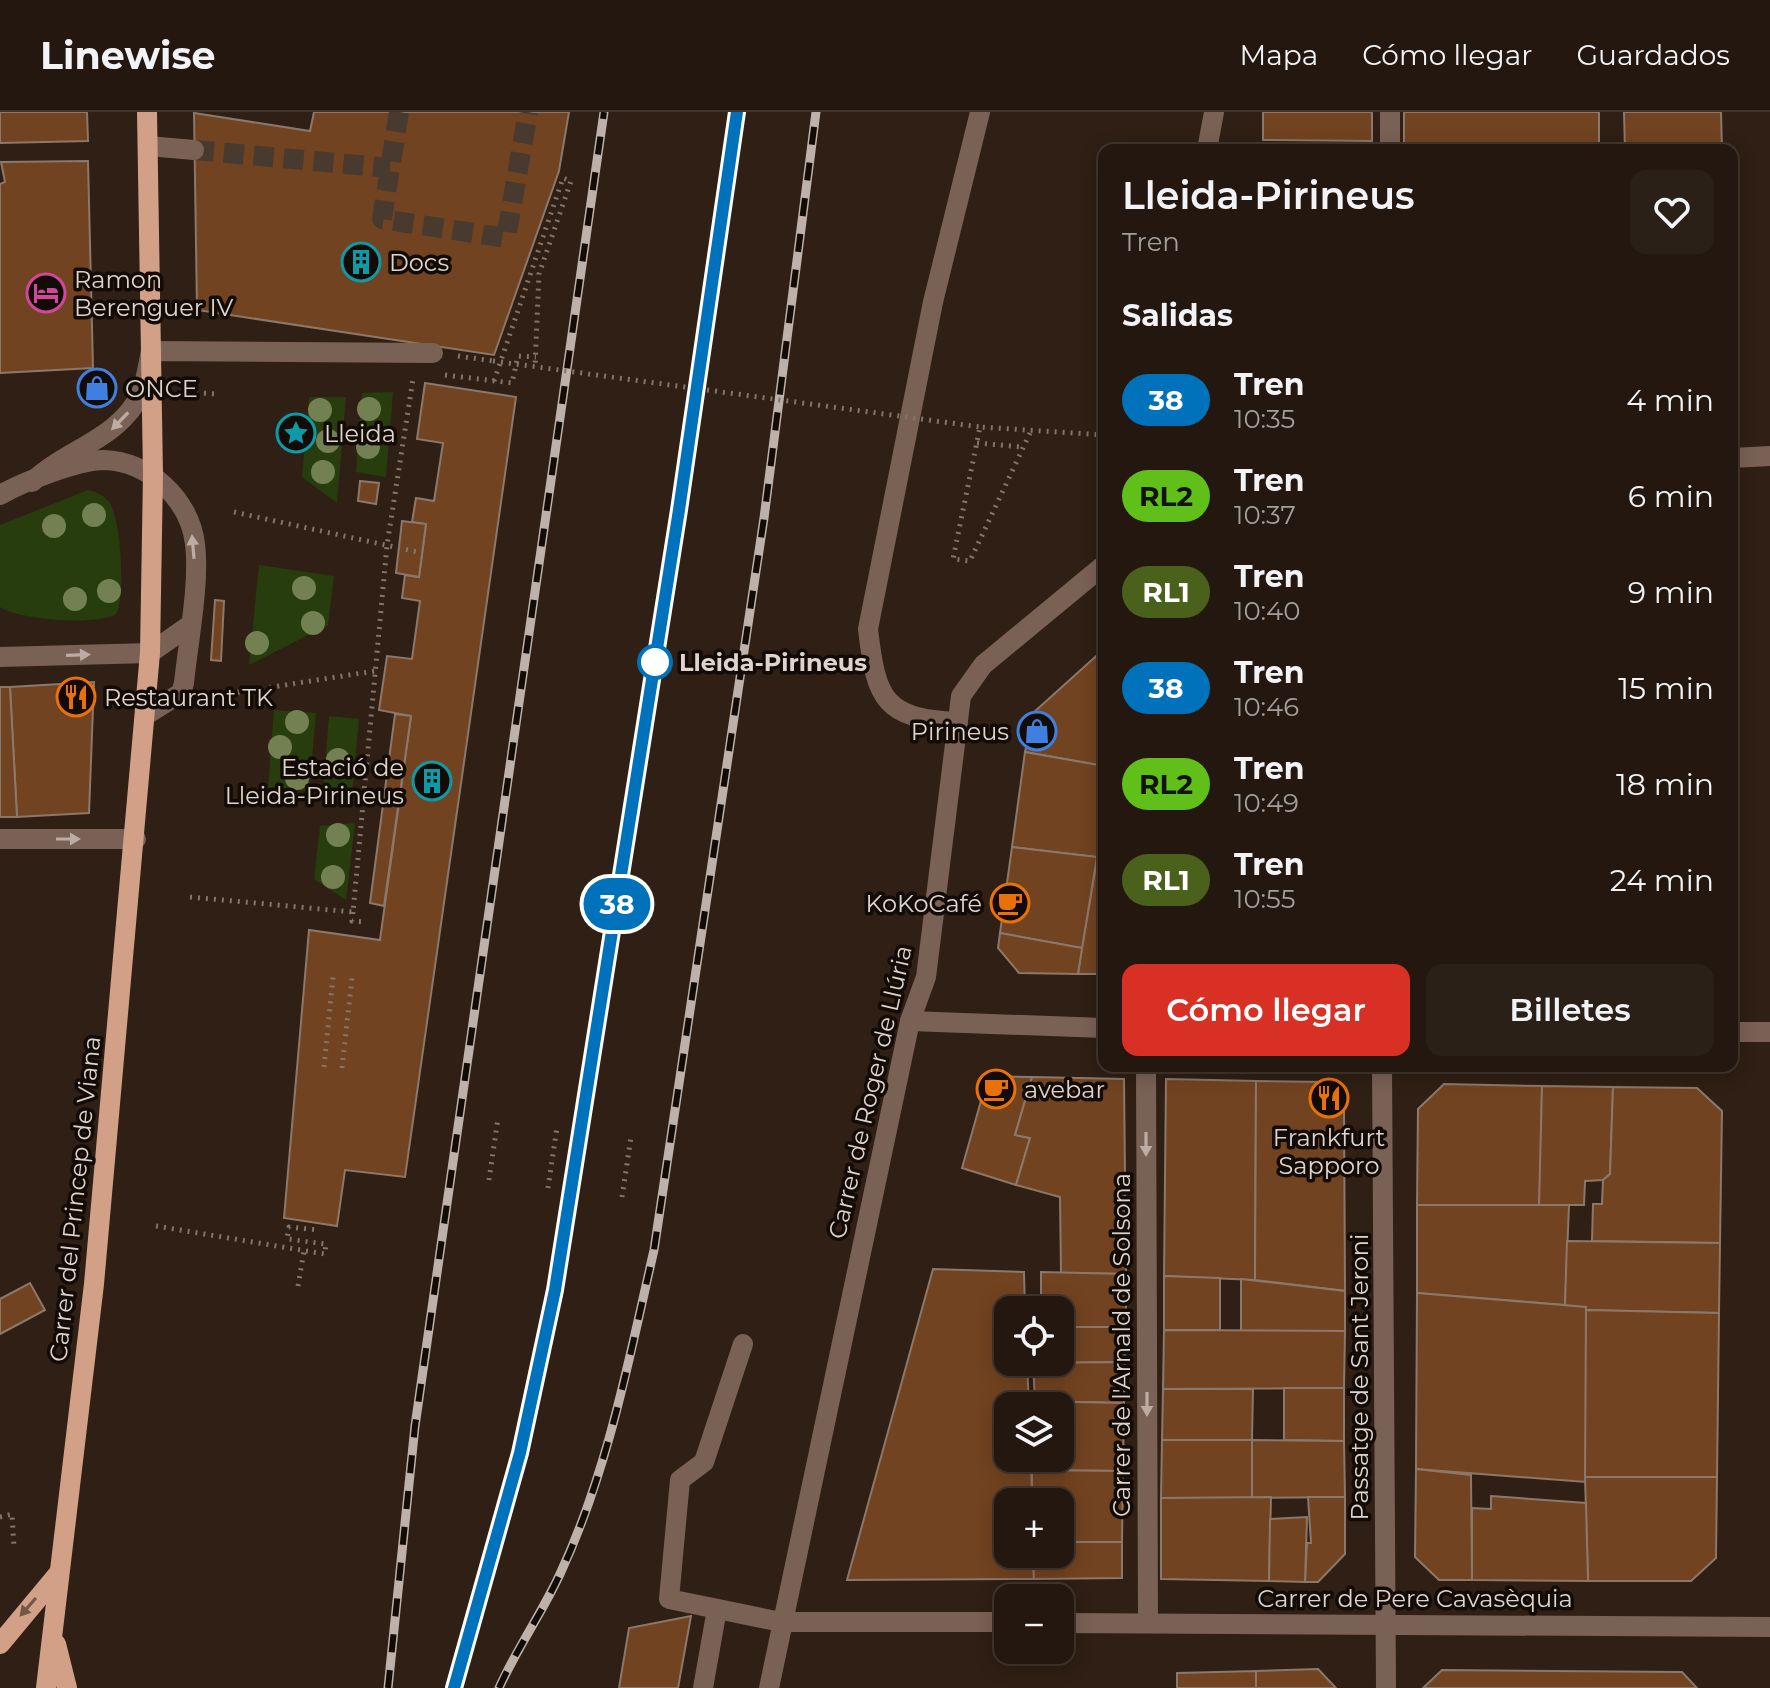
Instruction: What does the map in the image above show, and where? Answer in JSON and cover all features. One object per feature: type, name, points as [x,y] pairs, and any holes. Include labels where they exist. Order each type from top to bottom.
[{"type":"main road","name":"Carrer del Princep de Viana","points":[[46,1688],[94,1284],[136,839],[150,653],[153,474],[147,112]]},
{"type":"main road","points":[[0,1644],[30,1604],[59,1573]]},
{"type":"main road","points":[[54,1636],[67,1688]]},
{"type":"street","points":[[958,722],[915,719],[886,700],[872,663],[868,629],[933,302],[980,112]]},
{"type":"street","points":[[1208,144],[1214,112]]},
{"type":"street","points":[[1390,112],[1390,144]]},
{"type":"street","points":[[148,146],[194,150]]},
{"type":"street","points":[[32,482],[53,462],[98,439],[125,417],[142,391],[151,351],[425,354]]},
{"type":"street","points":[[1738,458],[1770,456]]},
{"type":"street","points":[[0,495],[100,460],[153,474],[180,503],[196,544],[182,691],[146,715]]},
{"type":"street","name":"Carrer de Roger de Llúria","points":[[769,1688],[910,1021],[926,977],[961,696],[971,677],[1098,570]]},
{"type":"street","points":[[2,655],[150,653],[190,625]]},
{"type":"street","points":[[0,839],[136,839]]},
{"type":"street","points":[[910,1021],[1098,1028]]},
{"type":"street","points":[[1738,1032],[1770,1032]]},
{"type":"street","name":"Carrer de l'Arnald de Solsona","points":[[1146,1072],[1148,1623]]},
{"type":"street","name":"Passatge de Sant Jeroni","points":[[1382,1072],[1386,1688]]},
{"type":"street","points":[[743,1344],[704,1462],[680,1480],[669,1599],[781,1622],[994,1622]]},
{"type":"street","points":[[703,1688],[717,1609]]},
{"type":"street","name":"Carrer de Pere Cavasèquia","points":[[1074,1623],[1386,1622],[1770,1627]]},
{"type":"path","points":[[494,381],[499,357],[563,178],[571,181],[539,274],[535,367]]},
{"type":"path","points":[[366,922],[352,921],[387,545],[425,354],[980,427],[1030,433],[1098,435]]},
{"type":"path","points":[[441,375],[512,383],[518,356],[536,357]]},
{"type":"path","points":[[180,392],[219,394]]},
{"type":"path","points":[[980,427],[953,559],[970,561],[1030,433]]},
{"type":"path","points":[[977,443],[1024,447]]},
{"type":"path","points":[[234,512],[422,553]]},
{"type":"path","points":[[214,696],[376,671]]},
{"type":"path","points":[[190,897],[353,912]]},
{"type":"path","points":[[324,1067],[333,977]]},
{"type":"path","points":[[342,1068],[352,978]]},
{"type":"path","points":[[489,1180],[498,1118]]},
{"type":"path","points":[[548,1188],[557,1127]]},
{"type":"path","points":[[622,1197],[631,1137]]},
{"type":"path","points":[[156,1226],[325,1254],[326,1244],[287,1239],[289,1227],[318,1230]]},
{"type":"path","points":[[298,1286],[304,1251]]},
{"type":"path","points":[[0,1517],[12,1514],[14,1547]]},
{"type":"green space","points":[[393,392],[386,477],[356,472],[362,393]]},
{"type":"green space","points":[[309,397],[346,397],[337,503],[302,477]]},
{"type":"green space","points":[[88,490],[107,500],[117,524],[121,592],[116,614],[93,620],[58,620],[9,612],[0,607],[0,525]]},
{"type":"green space","points":[[259,565],[334,576],[328,625],[249,665]]},
{"type":"green space","points":[[274,710],[316,713],[309,791],[268,788]]},
{"type":"green space","points":[[329,716],[359,719],[352,794],[323,791]]},
{"type":"green space","points":[[355,823],[346,900],[314,879],[320,826]]},
{"type":"building","points":[[0,112],[87,112],[88,141],[0,143]]},
{"type":"building","name":"Docs","points":[[314,112],[569,112],[559,171],[494,355],[197,310],[194,113],[310,131]]},
{"type":"building","points":[[1263,112],[1372,112],[1372,141],[1263,140]]},
{"type":"building","points":[[1404,112],[1599,112],[1599,144],[1404,144]]},
{"type":"building","points":[[1624,112],[1721,112],[1722,144],[1625,144]]},
{"type":"building","name":"Ramon Berenguer IV","points":[[88,161],[93,368],[0,373],[0,184],[5,182],[1,162]]},
{"type":"building","name":"Estació de Lleida-Pirineus","points":[[425,383],[516,397],[405,1177],[345,1170],[337,1226],[284,1218],[309,930],[380,940],[411,716],[379,710],[387,656],[412,659],[420,601],[402,598],[405,575],[419,577],[426,524],[412,522],[416,498],[434,501],[443,443],[417,439]]},
{"type":"building","points":[[360,481],[379,483],[376,504],[358,501]]},
{"type":"building","points":[[402,521],[426,524],[419,577],[396,573]]},
{"type":"building","points":[[215,600],[224,601],[221,661],[211,660]]},
{"type":"building","points":[[1098,654],[1098,765],[1025,752],[1033,713]]},
{"type":"building","points":[[94,682],[89,813],[17,817],[10,687]]},
{"type":"building","points":[[0,687],[10,687],[17,817],[0,817]]},
{"type":"building","points":[[395,714],[411,716],[384,906],[370,903]]},
{"type":"building","points":[[1025,752],[1098,765],[1097,857],[1012,847]]},
{"type":"building","points":[[1012,847],[1097,857],[1082,948],[1000,933]]},
{"type":"building","points":[[1098,853],[1098,974],[1078,974]]},
{"type":"building","points":[[1000,933],[1082,948],[1078,974],[1019,973],[998,948]]},
{"type":"building","points":[[988,1076],[1032,1077],[1015,1135],[1030,1138],[1016,1185],[962,1168]]},
{"type":"building","points":[[1032,1077],[1124,1079],[1126,1274],[1061,1273],[1060,1197],[1016,1185],[1030,1138],[1015,1135]]},
{"type":"building","points":[[1166,1079],[1256,1081],[1255,1280],[1164,1276]]},
{"type":"building","points":[[1256,1081],[1329,1082],[1344,1105],[1345,1291],[1255,1280]]},
{"type":"building","points":[[1444,1084],[1542,1086],[1540,1206],[1417,1205],[1418,1109]]},
{"type":"building","points":[[1542,1086],[1613,1087],[1610,1174],[1603,1180],[1585,1181],[1584,1205],[1539,1205]]},
{"type":"building","points":[[1613,1087],[1697,1088],[1722,1111],[1720,1243],[1592,1241],[1593,1204],[1602,1204],[1603,1180],[1610,1174]]},
{"type":"building","points":[[1417,1205],[1569,1205],[1565,1305],[1417,1293]]},
{"type":"building","points":[[1567,1241],[1720,1243],[1719,1313],[1586,1310],[1565,1305]]},
{"type":"building","points":[[933,1269],[1024,1272],[1025,1296],[994,1296],[994,1376],[1028,1376],[1028,1392],[994,1392],[994,1472],[1031,1472],[1032,1488],[994,1488],[994,1568],[1034,1568],[1034,1579],[847,1580]]},
{"type":"building","points":[[1041,1272],[1126,1274],[1126,1327],[1074,1327],[1074,1296],[1041,1296]]},
{"type":"building","points":[[1164,1276],[1220,1278],[1220,1330],[1164,1330]]},
{"type":"building","points":[[1241,1279],[1345,1291],[1345,1331],[1241,1331]]},
{"type":"building","points":[[30,1283],[45,1310],[0,1334],[0,1299]]},
{"type":"building","points":[[1417,1293],[1586,1307],[1586,1482],[1416,1469]]},
{"type":"building","points":[[1586,1310],[1719,1313],[1717,1477],[1585,1477]]},
{"type":"building","points":[[1074,1327],[1126,1327],[1125,1362],[1074,1363]]},
{"type":"building","points":[[1164,1330],[1345,1331],[1344,1388],[1163,1389]]},
{"type":"building","points":[[1125,1362],[1124,1403],[1074,1402],[1074,1392],[1035,1392],[1034,1376],[1074,1376],[1074,1363]]},
{"type":"building","points":[[1284,1388],[1344,1388],[1344,1441],[1284,1440]]},
{"type":"building","points":[[1163,1389],[1253,1389],[1252,1440],[1162,1440]]},
{"type":"building","points":[[1074,1402],[1124,1403],[1123,1471],[1074,1470]]},
{"type":"building","points":[[1162,1440],[1252,1440],[1252,1498],[1161,1498]]},
{"type":"building","points":[[1252,1440],[1344,1441],[1345,1497],[1252,1498]]},
{"type":"building","points":[[1416,1469],[1471,1475],[1472,1580],[1439,1580],[1415,1557]]},
{"type":"building","points":[[1123,1471],[1122,1542],[1074,1542],[1074,1488],[1032,1488],[1032,1472]]},
{"type":"building","points":[[1585,1477],[1717,1477],[1716,1558],[1691,1581],[1588,1581]]},
{"type":"building","points":[[1491,1496],[1586,1503],[1588,1581],[1472,1580],[1472,1508],[1491,1509]]},
{"type":"building","points":[[1271,1497],[1269,1581],[1161,1579],[1161,1498]]},
{"type":"building","points":[[1308,1497],[1345,1497],[1345,1554],[1318,1582],[1305,1582],[1307,1543],[1311,1543]]},
{"type":"building","points":[[1307,1517],[1305,1582],[1269,1581],[1270,1519]]},
{"type":"building","points":[[1074,1542],[1122,1542],[1122,1578],[1034,1579],[1034,1568],[1074,1568]]},
{"type":"building","points":[[691,1616],[678,1688],[619,1688],[629,1628]]},
{"type":"building","points":[[1318,1669],[1336,1688],[1256,1688],[1256,1671]]},
{"type":"building","points":[[1442,1670],[1682,1672],[1697,1688],[1423,1688]]},
{"type":"building","points":[[1256,1671],[1256,1688],[1177,1688],[1177,1673]]},
{"type":"tunnel","points":[[399,112],[382,219],[506,238],[528,112]]},
{"type":"tunnel","points":[[194,150],[390,168]]},
{"type":"railway","points":[[388,1688],[415,1426],[604,112]]},
{"type":"railway","points":[[454,1688],[520,1453],[555,1290],[679,510],[737,112]]},
{"type":"railway","points":[[499,1688],[560,1574],[577,1535],[616,1414],[654,1250],[764,518],[816,112]]},
{"type":"train","name":"38","points":[[454,1688],[520,1453],[555,1290],[679,510],[737,112]]},
{"type":"place","name":"Docs","points":[[361,262]]},
{"type":"place","name":"Ramon Berenguer IV","points":[[46,293]]},
{"type":"place","name":"ONCE","points":[[97,388]]},
{"type":"place","name":"Lleida","points":[[296,433]]},
{"type":"place","name":"Lleida-Pirineus","points":[[655,662]]},
{"type":"place","name":"Restaurant TK","points":[[76,697]]},
{"type":"place","name":"Pirineus","points":[[1037,731]]},
{"type":"place","name":"Estació de Lleida-Pirineus","points":[[432,781]]},
{"type":"place","name":"KoKoCafé","points":[[1010,903]]},
{"type":"place","name":"avebar","points":[[996,1089]]},
{"type":"place","name":"Frankfurt Sapporo","points":[[1329,1098]]}]
